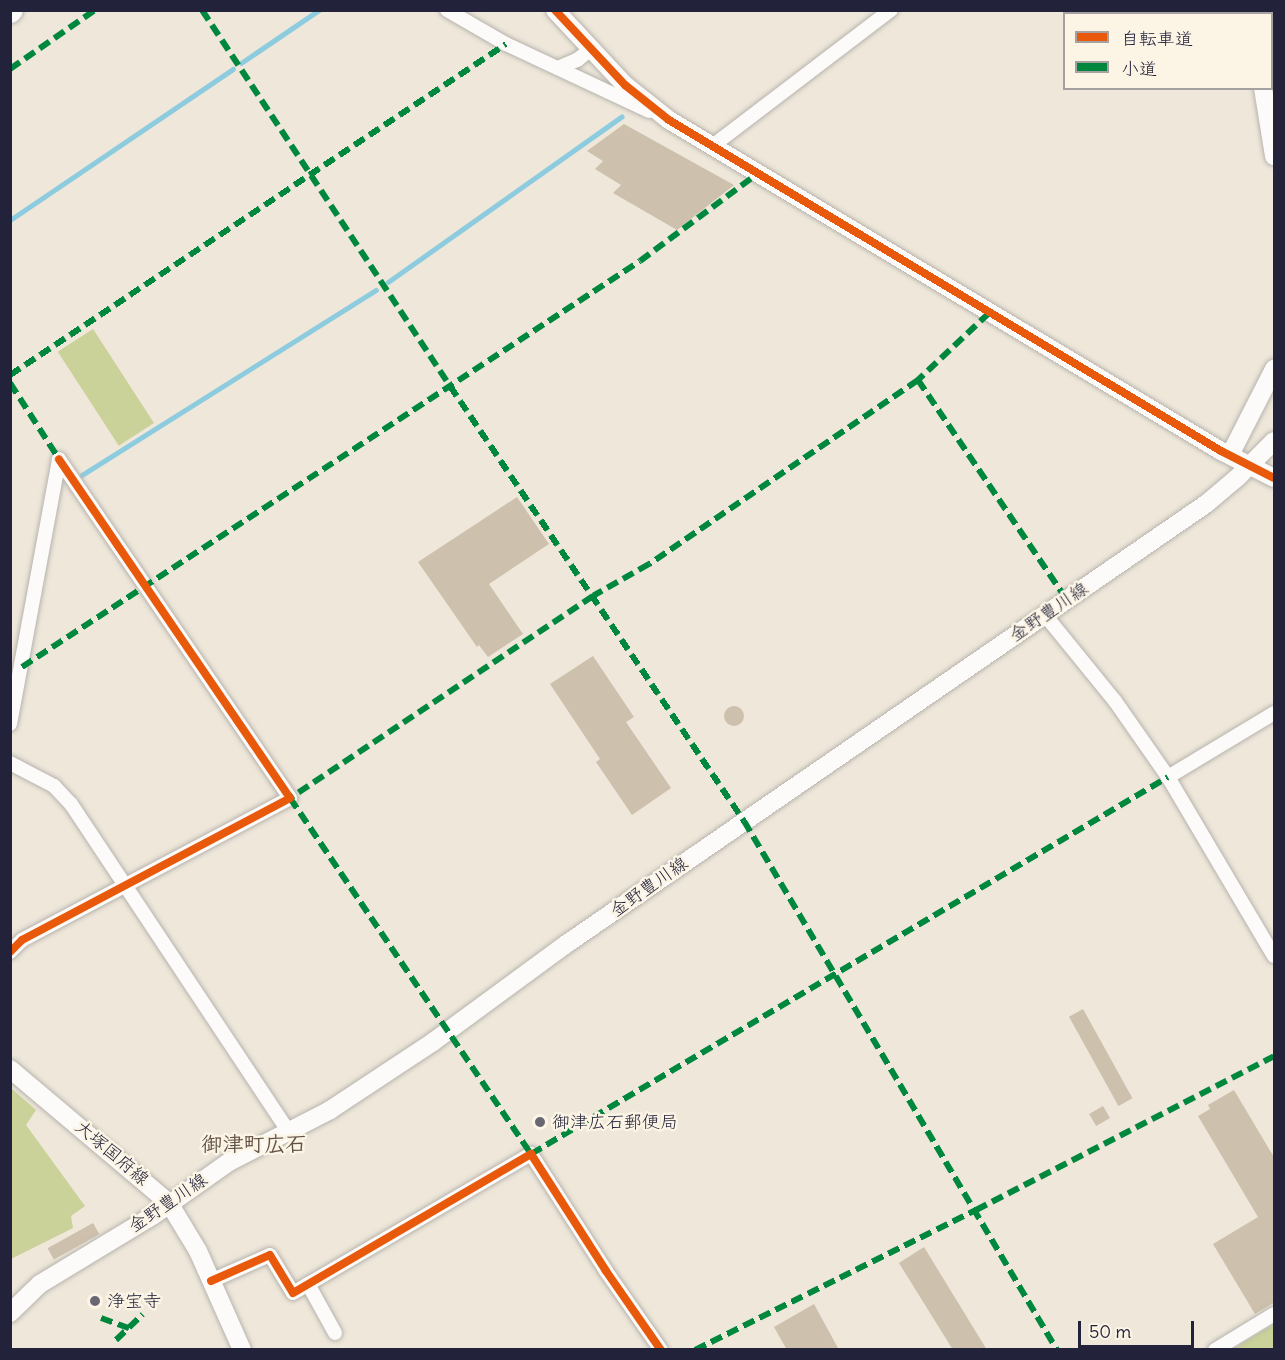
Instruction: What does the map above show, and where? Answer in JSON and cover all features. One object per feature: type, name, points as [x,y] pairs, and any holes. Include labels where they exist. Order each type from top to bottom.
[{"type":"main road","points":[[555,10],[625,85],[669,120],[1230,455],[1275,478]]},
{"type":"main road","points":[[1263,90],[1275,156]]},
{"type":"main road","points":[[1230,455],[1275,369]]},
{"type":"main road","name":"金野豊川線","points":[[10,1313],[40,1284],[154,1215],[236,1158],[330,1110],[433,1042],[565,945],[1206,504],[1275,441]]},
{"type":"main road","name":"大塚国府線","points":[[10,1069],[169,1203],[179,1216],[242,1350]]},
{"type":"street","points":[[447,10],[506,44],[669,120]]},
{"type":"street","points":[[711,147],[891,10]]},
{"type":"street","points":[[558,68],[577,60],[590,50]]},
{"type":"street","points":[[10,724],[59,459],[290,798],[22,940],[10,952]]},
{"type":"street","points":[[1045,615],[1115,701],[1168,777],[1275,956]]},
{"type":"street","points":[[1168,777],[1275,713]]},
{"type":"street","points":[[10,763],[54,786],[65,798],[290,1132]]},
{"type":"street","points":[[211,1281],[270,1255],[293,1293],[531,1154],[606,1271],[661,1350]]},
{"type":"street","points":[[308,1284],[335,1333]]},
{"type":"street","points":[[1215,1350],[1275,1314]]},
{"type":"green space","points":[[93,329],[154,423],[119,446],[58,352]]},
{"type":"green space","points":[[11,1088],[36,1110],[26,1125],[85,1206],[71,1216],[73,1228],[11,1259]]},
{"type":"green space","points":[[1274,1324],[1274,1349],[1233,1349]]},
{"type":"building","points":[[624,124],[734,185],[677,230],[613,193],[621,185],[595,169],[603,161],[587,151]]},
{"type":"building","points":[[517,497],[549,544],[489,584],[523,634],[488,657],[479,645],[477,647],[418,562]]},
{"type":"building","points":[[593,656],[634,717],[626,722],[671,788],[632,815],[596,762],[600,759],[550,684]]},
{"type":"building","points":[[734,706],[741,709],[744,716],[741,723],[734,726],[727,723],[724,716],[727,709]]},
{"type":"building","points":[[1083,1009],[1132,1098],[1118,1106],[1069,1017]]},
{"type":"building","points":[[1234,1090],[1275,1159],[1275,1302],[1255,1314],[1213,1244],[1258,1217],[1198,1116],[1210,1109],[1208,1105]]},
{"type":"building","points":[[1103,1106],[1110,1118],[1096,1126],[1089,1114]]},
{"type":"building","points":[[93,1223],[99,1234],[54,1260],[48,1248]]},
{"type":"building","points":[[924,1247],[987,1350],[953,1350],[899,1263]]},
{"type":"building","points":[[814,1304],[839,1350],[787,1350],[774,1327]]},
{"type":"waterway","points":[[241,63],[319,10]]},
{"type":"waterway","points":[[10,220],[233,69]]},
{"type":"waterway","points":[[388,282],[621,117]]},
{"type":"waterway","points":[[82,475],[376,290]]},
{"type":"marked path","points":[[10,69],[95,10]]},
{"type":"marked path","points":[[202,10],[450,386],[744,821],[1057,1350]]},
{"type":"marked path","points":[[10,375],[506,44]]},
{"type":"marked path","points":[[1273,74],[1274,79]]},
{"type":"marked path","points":[[22,667],[640,261],[757,174]]},
{"type":"marked path","points":[[989,313],[918,380],[649,564],[593,596],[290,798],[531,1154],[1168,777]]},
{"type":"marked path","points":[[918,380],[1067,600]]},
{"type":"marked path","points":[[10,383],[59,459]]},
{"type":"marked path","points":[[695,1350],[976,1210],[1274,1056]]},
{"type":"marked path","points":[[116,1340],[143,1314]]},
{"type":"marked path","points":[[101,1318],[129,1328]]},
{"type":"cycle path","points":[[555,10],[625,85],[669,120],[1221,451],[1274,478]]},
{"type":"cycle path","points":[[10,952],[22,940],[290,798],[59,459]]},
{"type":"cycle path","points":[[211,1281],[270,1255],[293,1293],[531,1154],[606,1271],[661,1350]]},
{"type":"place","name":"御津広石郵便局","points":[[540,1122]]},
{"type":"place","name":"浄宝寺","points":[[95,1301]]},
{"type":"district","name":"御津町広石","points":[[254,1144]]}]
